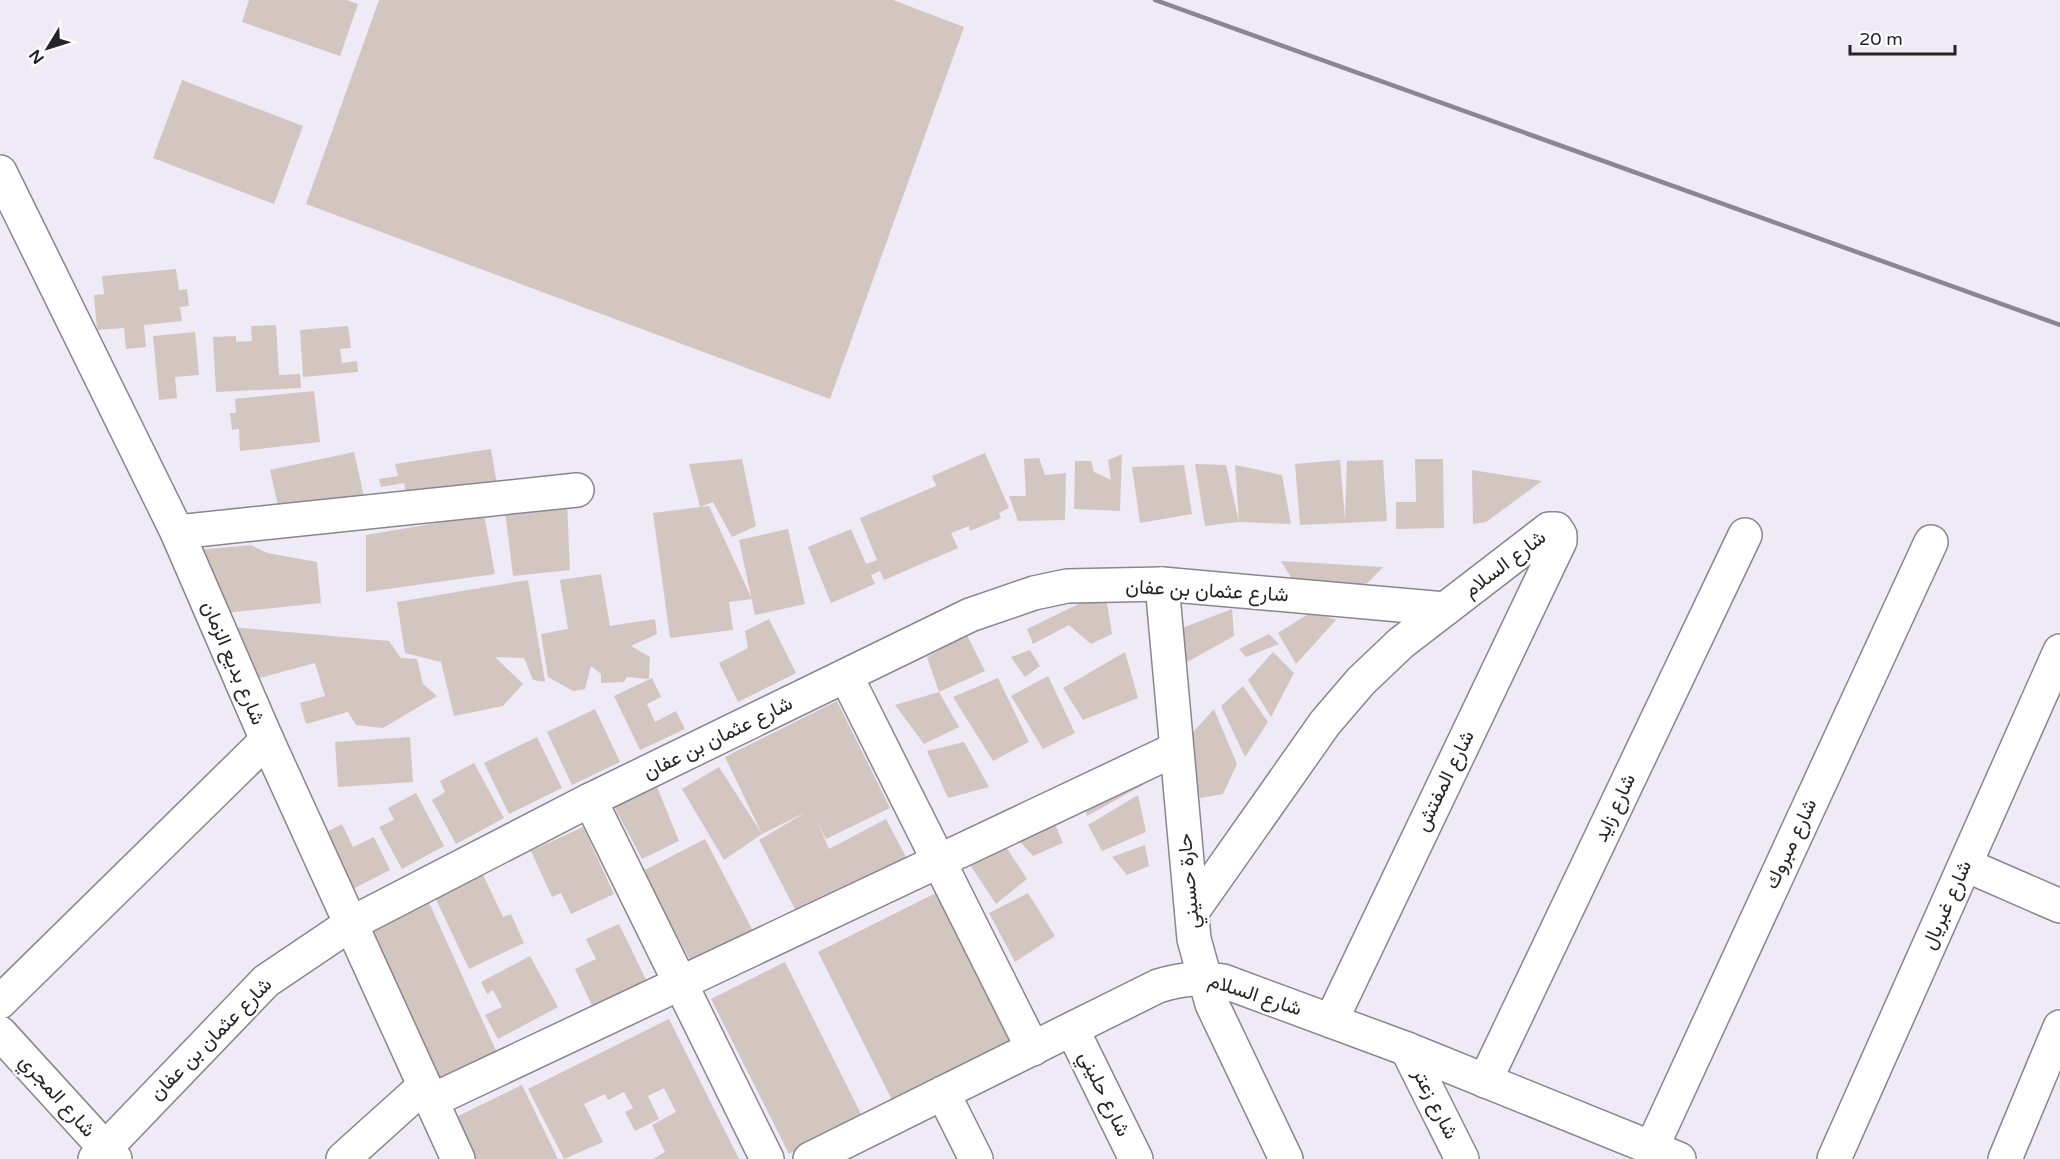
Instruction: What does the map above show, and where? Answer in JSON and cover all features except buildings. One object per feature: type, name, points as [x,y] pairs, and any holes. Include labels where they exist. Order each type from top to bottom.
[{"type":"street","name":"شارع بديع الزمان","points":[[0,172],[177,532],[267,740],[352,922],[458,1159]]},
{"type":"street","points":[[177,532],[577,490]]},
{"type":"street","name":"شارع السلام","points":[[1192,912],[1325,723],[1369,673],[1401,643],[1549,529],[1556,529],[1560,535],[1560,541]]},
{"type":"street","name":"شارع زايد","points":[[1485,1081],[1745,535]]},
{"type":"street","name":"شارع المفتش","points":[[1331,1021],[1560,541]]},
{"type":"street","name":"شارع مبروك","points":[[1665,1153],[1931,542]]},
{"type":"street","name":"شارع عثمان بن عفان","points":[[105,1156],[266,981],[352,922],[590,800],[970,615],[1034,593],[1067,586],[1162,584],[1445,609]]},
{"type":"street","name":"حارة حسيني","points":[[1162,584],[1194,939],[1202,977],[1215,1013],[1286,1159]]},
{"type":"street","name":"شارع غبريال","points":[[1834,1159],[2060,651]]},
{"type":"street","points":[[846,676],[1033,1049]]},
{"type":"street","points":[[0,1002],[267,740]]},
{"type":"street","points":[[343,1159],[427,1094],[680,983],[1176,749]]},
{"type":"street","points":[[590,800],[767,1159]]},
{"type":"street","points":[[1966,865],[2060,906]]},
{"type":"street","name":"شارع السلام","points":[[810,1159],[1158,986],[1202,977],[1223,981],[1407,1049],[1665,1153]]},
{"type":"street","points":[[2005,1159],[2060,1027]]},
{"type":"street","name":"شارع حليني","points":[[1072,1029],[1136,1159]]},
{"type":"street","name":"شارع المجري","points":[[0,1033],[105,1156]]},
{"type":"street","name":"شارع زعتر","points":[[1407,1049],[1462,1159]]},
{"type":"street","points":[[944,1093],[975,1159]]},
{"type":"railway","points":[[1155,0],[2060,325]]}]
